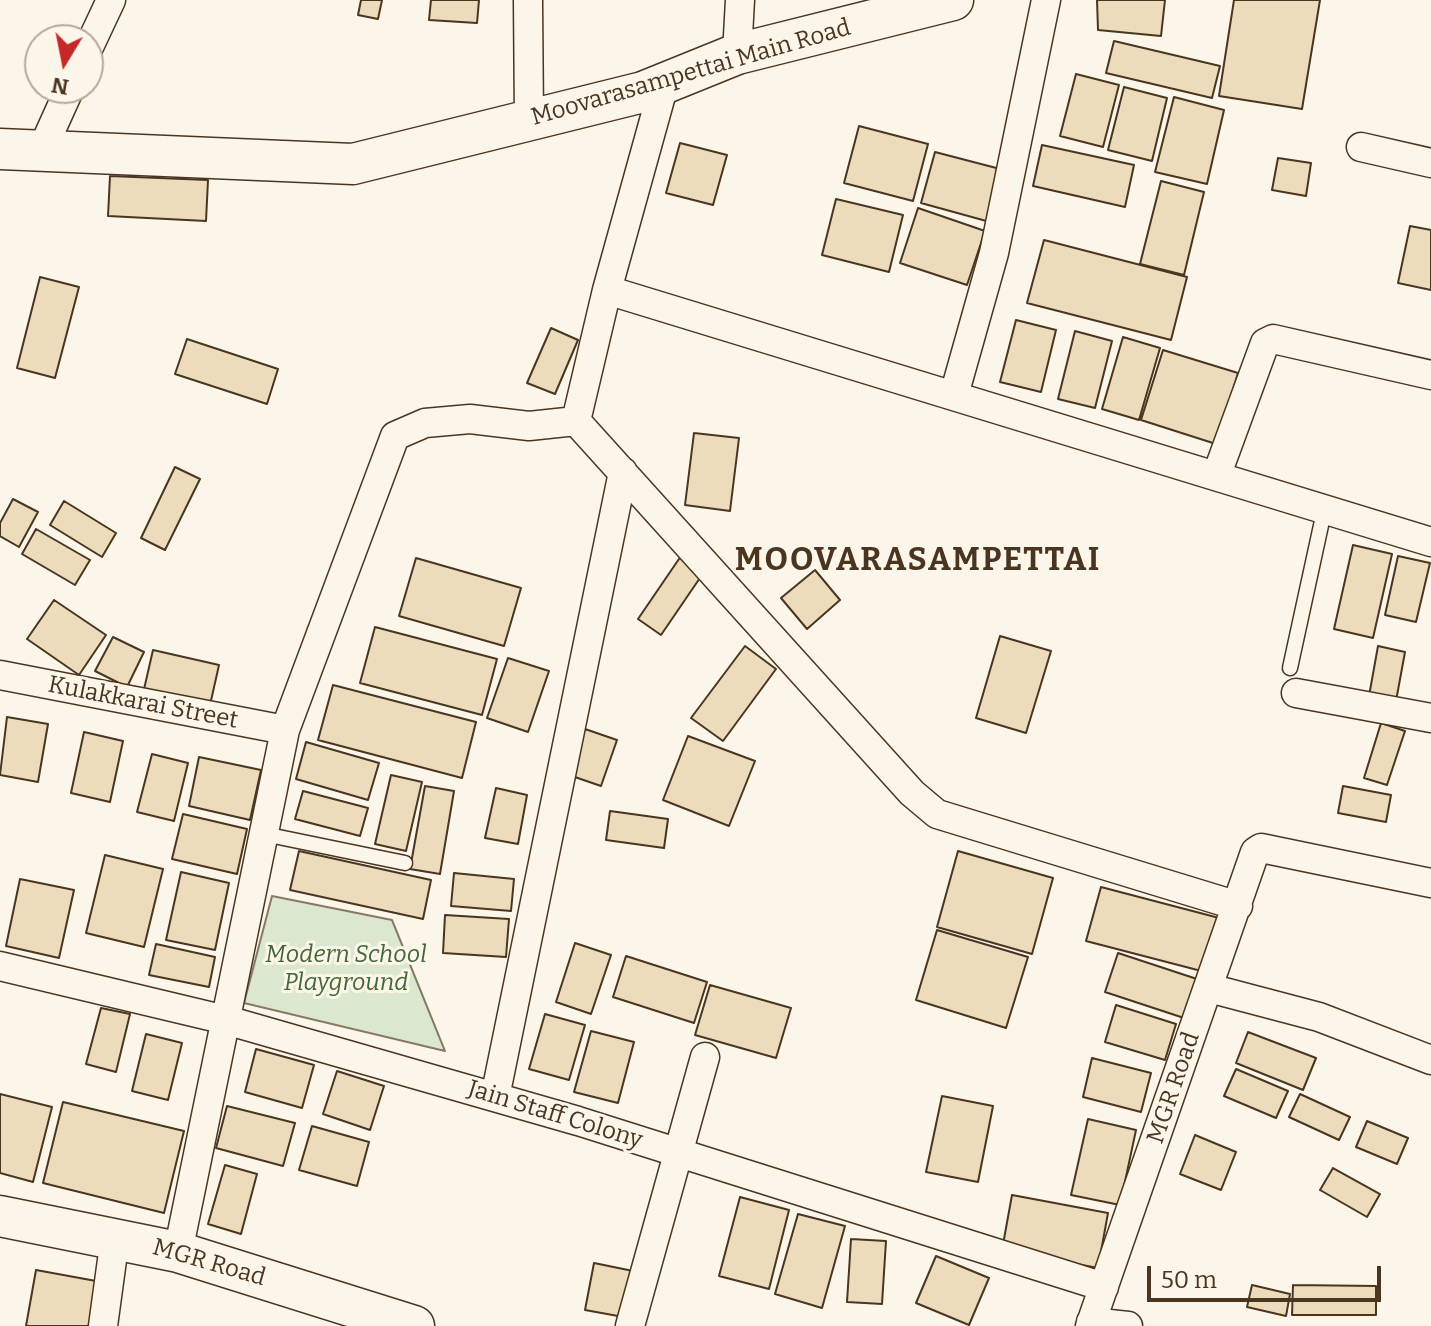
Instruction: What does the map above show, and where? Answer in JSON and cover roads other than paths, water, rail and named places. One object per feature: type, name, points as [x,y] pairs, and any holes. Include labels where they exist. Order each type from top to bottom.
[{"type":"street","points":[[100,24],[111,0]]},
{"type":"street","points":[[528,0],[529,120]]},
{"type":"street","points":[[737,54],[740,0]]},
{"type":"street","points":[[954,395],[994,253],[1046,0]]},
{"type":"street","name":"Moovarasampettai Main Road","points":[[0,149],[353,164],[643,92],[737,54],[931,3]]},
{"type":"street","points":[[576,421],[607,290],[665,81]]},
{"type":"street","points":[[41,152],[63,104]]},
{"type":"street","points":[[1361,147],[1431,163]]},
{"type":"street","points":[[607,290],[1325,507],[1431,542]]},
{"type":"street","points":[[1217,474],[1265,343],[1273,339],[1431,375]]},
{"type":"street","points":[[178,1252],[285,730],[395,436],[425,423],[470,419],[529,426],[576,421]]},
{"type":"street","points":[[576,421],[912,793],[937,814],[1238,906]]},
{"type":"street","points":[[495,1097],[623,472]]},
{"type":"street","name":"Kulakkarai Street","points":[[0,675],[285,730]]},
{"type":"street","points":[[1293,680],[1431,718]]},
{"type":"street","name":"MGR Road","points":[[1090,1324],[1257,850],[1431,883]]},
{"type":"street","name":"Jain Staff Colony","points":[[0,966],[226,1020],[495,1097],[1104,1287]]},
{"type":"street","points":[[1209,988],[1319,1017],[1431,1060]]},
{"type":"street","points":[[630,1326],[676,1152],[705,1057]]},
{"type":"street","name":"MGR Road","points":[[0,1216],[178,1252],[414,1326]]},
{"type":"street","points":[[103,1326],[115,1238]]},
{"type":"street","points":[[1090,1324],[1128,1326]]},
{"type":"lane","points":[[1293,680],[1325,507]]},
{"type":"lane","points":[[264,834],[405,863]]},
{"type":"district","name":"MOOVARASAMPETTAI","points":[[918,561]]},
{"type":"park label","name":"Modern School Playground","points":[[346,969]]}]
